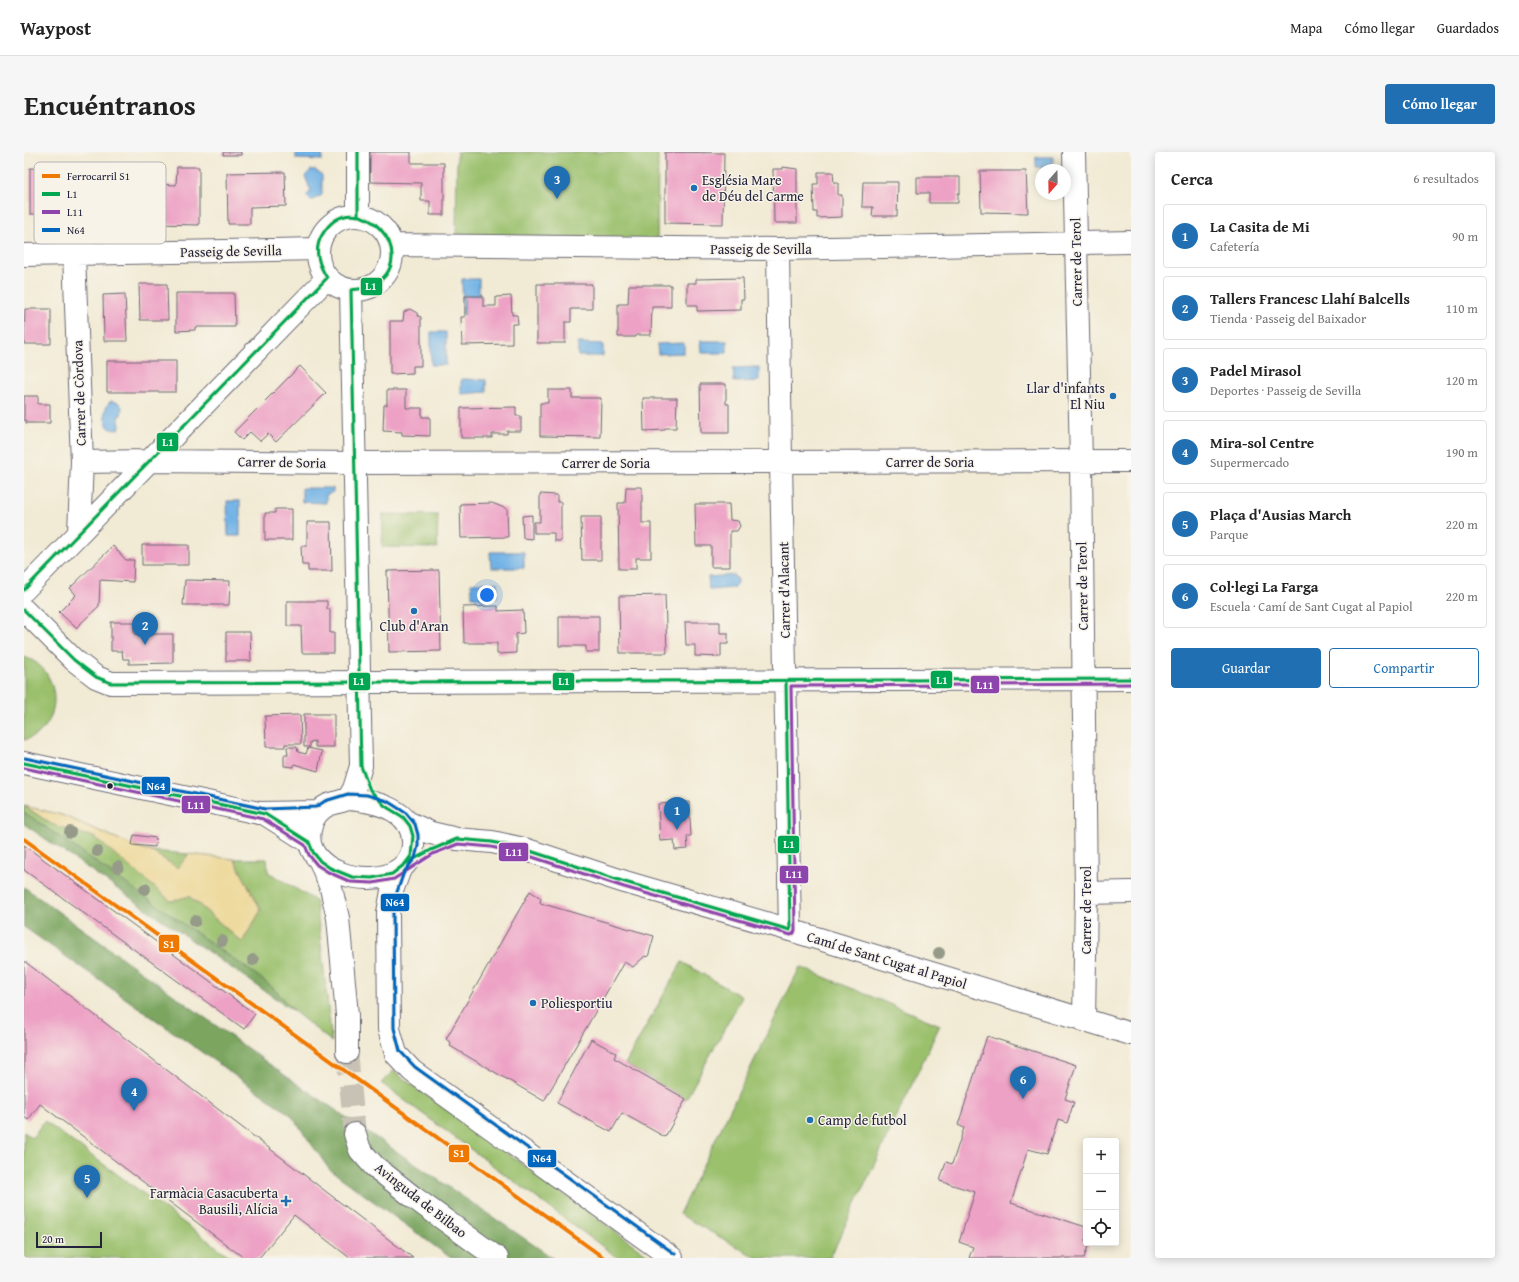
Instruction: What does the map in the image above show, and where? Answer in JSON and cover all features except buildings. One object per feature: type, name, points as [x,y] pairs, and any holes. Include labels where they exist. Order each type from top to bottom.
[{"type":"street","points":[[358,152],[358,216]]},
{"type":"street","name":"Carrer de Terol","points":[[1074,152],[1081,462],[1086,893],[1084,1021]]},
{"type":"street","points":[[347,216],[358,216],[370,219],[380,225],[387,234],[391,245],[392,257],[389,268],[383,278],[373,285],[362,289],[351,290],[338,286],[327,278],[319,264],[317,249],[320,238],[327,228],[336,221],[347,216]]},
{"type":"street","name":"Passeig de Sevilla","points":[[391,245],[778,250],[1076,242],[1131,242]]},
{"type":"street","name":"Passeig de Sevilla","points":[[24,255],[317,249]]},
{"type":"street","name":"Carrer d'Alacant","points":[[778,250],[790,930]]},
{"type":"street","name":"Carrer de Còrdova","points":[[74,254],[82,462],[79,532]]},
{"type":"street","points":[[24,590],[327,278]]},
{"type":"street","points":[[348,799],[354,789],[361,766],[351,290]]},
{"type":"street","name":"Carrer de Soria","points":[[82,462],[149,461],[355,463],[1131,461]]},
{"type":"street","points":[[24,610],[74,660],[96,677],[111,683],[1131,679]]},
{"type":"street","points":[[24,763],[265,814],[318,812]]},
{"type":"street","points":[[361,766],[370,790],[385,806]]},
{"type":"street","points":[[347,1052],[347,1015],[338,918],[331,888],[320,861],[313,852],[309,842],[309,831],[312,821],[318,812],[327,806],[348,799],[366,800],[385,806],[403,817],[407,822],[413,836],[411,856],[403,867],[392,891],[388,913],[389,1029],[396,1054],[412,1071],[672,1258]]},
{"type":"street","points":[[265,814],[309,842]]},
{"type":"street","name":"Camí de Sant Cugat al Papiol","points":[[407,822],[431,832],[457,839],[492,842],[524,849],[625,882],[790,930],[1084,1021],[1131,1034]]},
{"type":"street","name":"Camí de Sant Cugat al Papiol","points":[[403,867],[431,850],[457,839]]},
{"type":"street","points":[[320,861],[330,868],[356,878],[373,887],[381,896],[388,913]]},
{"type":"street","points":[[356,878],[385,876],[403,867]]},
{"type":"street","points":[[338,918],[342,900],[356,878]]},
{"type":"street","points":[[1086,893],[1131,892]]},
{"type":"street","name":"Avinguda de Bilbao","points":[[355,1134],[360,1150],[374,1166],[413,1197],[497,1258]]},
{"type":"green space","points":[[457,152],[658,152],[657,248],[456,246]]},
{"type":"green space","points":[[383,514],[438,515],[437,548],[382,547]]},
{"type":"green space","points":[[24,657],[37,663],[46,673],[52,685],[54,699],[52,712],[47,724],[37,734],[24,740]]},
{"type":"green space","points":[[24,806],[51,824],[94,837],[189,896],[242,942],[261,910],[234,859],[267,859],[268,872],[316,901],[332,1042],[295,1012],[272,987],[24,812]]},
{"type":"green space","points":[[24,812],[255,974],[272,987],[295,1012],[24,824]]},
{"type":"green space","points":[[150,851],[189,854],[178,869]]},
{"type":"green space","points":[[24,887],[290,1079],[553,1258],[451,1258],[329,1169],[291,1115],[24,927]]},
{"type":"green space","points":[[682,962],[742,997],[686,1099],[625,1064]]},
{"type":"green space","name":"Camp de futbol","points":[[800,967],[940,1025],[830,1258],[757,1258],[679,1214]]},
{"type":"green space","points":[[393,1071],[652,1258],[618,1258],[381,1083]]},
{"type":"green space","points":[[44,1121],[232,1258],[24,1258],[24,1132],[32,1138]]},
{"type":"sand","points":[[25,806],[62,815],[132,845],[150,851],[178,868],[189,854],[234,859],[261,910],[242,942],[189,896],[171,901],[94,837],[51,824]]},
{"type":"water","points":[[296,152],[322,152],[322,160],[296,159]]},
{"type":"water","points":[[1036,157],[1053,157],[1053,164],[1036,164]]},
{"type":"water","points":[[311,170],[315,170],[322,175],[322,195],[311,201],[306,196],[311,191],[305,176]]},
{"type":"water","points":[[462,279],[479,279],[479,296],[465,296],[465,315],[463,315]]},
{"type":"water","points":[[431,332],[446,332],[446,365],[431,365]]},
{"type":"water","points":[[700,341],[727,341],[727,353],[701,353]]},
{"type":"water","points":[[578,343],[603,344],[603,356],[578,356]]},
{"type":"water","points":[[684,343],[684,353],[658,354],[657,344]]},
{"type":"water","points":[[759,367],[759,381],[734,382],[733,368]]},
{"type":"water","points":[[462,379],[486,380],[486,392],[462,394]]},
{"type":"water","points":[[111,401],[119,403],[122,407],[121,415],[118,416],[120,426],[119,429],[114,430],[107,425],[105,420],[106,410]]},
{"type":"water","points":[[302,488],[333,488],[333,492],[326,495],[326,503],[302,502]]},
{"type":"water","points":[[227,501],[240,501],[240,536],[228,536]]},
{"type":"water","points":[[490,552],[524,552],[524,568],[491,568]]},
{"type":"water","points":[[734,575],[738,581],[734,588],[709,590],[708,577]]},
{"type":"water","points":[[471,583],[498,583],[497,597],[487,597],[485,601],[481,600],[480,597],[472,597]]},
{"type":"tunnel","points":[[347,1052],[355,1134]]},
{"type":"rail line","name":"S1","points":[[24,839],[604,1258]]},
{"type":"transit line","name":"L1","points":[[358,152],[358,216]]},
{"type":"transit line","name":"L1","points":[[24,590],[327,278],[318,257],[318,246],[322,235],[336,220],[351,215],[367,219],[380,229],[389,242],[392,258],[387,273],[372,286],[351,290],[361,766],[370,790],[385,806],[403,817],[410,826],[413,836],[411,856],[405,864],[392,874],[372,878],[352,877],[330,868],[320,861],[313,852],[309,842],[265,814],[24,763]]},
{"type":"transit line","name":"L1","points":[[24,610],[74,660],[96,677],[111,683],[1131,679]]},
{"type":"transit line","name":"L1","points":[[405,864],[431,850],[457,839],[492,842],[524,849],[625,882],[790,930],[786,681]]},
{"type":"transit line","name":"L11","points":[[24,768],[263,819],[305,845],[309,855],[317,865],[328,872],[351,882],[373,883],[394,879],[433,854],[458,844],[491,847],[523,854],[624,887],[791,935],[795,930],[791,686],[1131,684]]},
{"type":"transit line","name":"N64","points":[[25,758],[265,809],[316,807],[325,801],[348,794],[367,795],[387,801],[406,813],[415,824],[418,835],[418,846],[415,858],[404,872],[397,892],[393,913],[394,1028],[400,1051],[415,1067],[675,1254]]},
{"type":"place","name":"Església Mare de Déu del Carme","points":[[694,188]]},
{"type":"place","name":"Padel Mirasol","points":[[557,199]]},
{"type":"place","name":"Llar d'infants El Niu","points":[[1113,396]]},
{"type":"place","name":"Club d'Aran","points":[[414,611]]},
{"type":"place","name":"Tallers Francesc Llahí Balcells","points":[[145,645]]},
{"type":"place","name":"La Casita de Mi","points":[[677,830]]},
{"type":"place","name":"Poliesportiu","points":[[533,1003]]},
{"type":"place","name":"Col·legi La Farga","points":[[1023,1099]]},
{"type":"place","name":"Mira-sol Centre","points":[[134,1111]]},
{"type":"place","name":"Camp de futbol","points":[[810,1120]]},
{"type":"place","name":"Plaça d'Ausias March","points":[[87,1198]]},
{"type":"place","name":"Farmàcia Casacuberta Bausili, Alícia","points":[[286,1201]]}]
